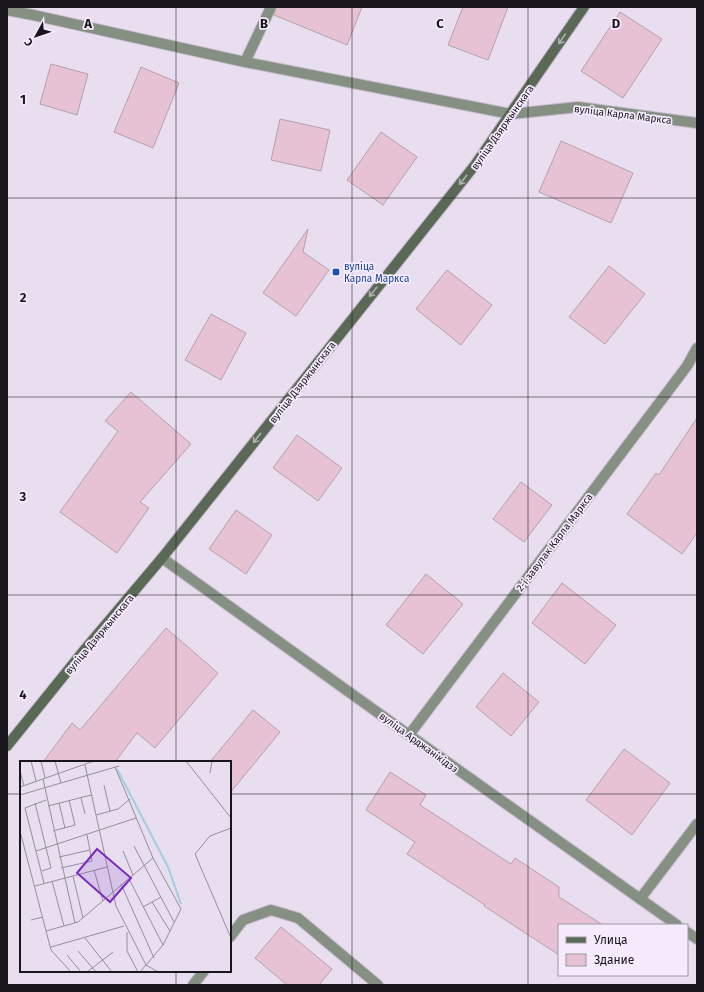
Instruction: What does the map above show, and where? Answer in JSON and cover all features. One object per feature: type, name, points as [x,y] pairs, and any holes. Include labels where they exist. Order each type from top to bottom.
[{"type":"street","points":[[245,62],[271,7]]},
{"type":"street","name":"вуліца Дзяржынскага","points":[[7,746],[86,648],[162,558],[475,165],[584,7]]},
{"type":"street","name":"вуліца Карла Маркса","points":[[7,10],[34,11],[245,62],[511,114],[578,107],[697,123]]},
{"type":"street","name":"2-і завулак Карла Маркса","points":[[409,735],[687,366],[697,348]]},
{"type":"street","name":"вуліца Арджанікідзэ","points":[[162,558],[676,924]]},
{"type":"street","points":[[640,899],[697,824]]},
{"type":"street","points":[[231,936],[243,920],[271,910],[298,918],[378,985]]},
{"type":"street","points":[[688,933],[697,939]]},
{"type":"street","points":[[193,985],[203,972]]},
{"type":"building","points":[[277,7],[362,7],[347,45],[274,15]]},
{"type":"building","points":[[463,7],[508,7],[488,60],[448,45]]},
{"type":"building","points":[[620,12],[662,39],[623,98],[581,71]]},
{"type":"building","points":[[51,64],[88,74],[77,115],[40,104]]},
{"type":"building","points":[[141,67],[179,83],[153,148],[114,132]]},
{"type":"building","points":[[280,119],[330,130],[321,171],[271,160]]},
{"type":"building","points":[[381,132],[417,157],[383,205],[347,180]]},
{"type":"building","points":[[561,141],[633,173],[611,223],[539,192]]},
{"type":"building","points":[[308,229],[303,252],[329,270],[296,316],[263,293]]},
{"type":"building","points":[[609,266],[645,294],[605,344],[569,317]]},
{"type":"building","points":[[447,270],[492,305],[461,345],[416,309]]},
{"type":"building","points":[[211,314],[246,333],[221,380],[185,360]]},
{"type":"building","points":[[131,392],[191,444],[140,502],[149,508],[117,553],[60,512],[118,431],[105,421]]},
{"type":"building","points":[[697,418],[697,533],[682,554],[627,514],[656,473],[659,475]]},
{"type":"building","points":[[297,435],[342,468],[318,501],[273,468]]},
{"type":"building","points":[[521,482],[552,505],[524,542],[493,519]]},
{"type":"building","points":[[236,510],[272,535],[246,574],[209,549]]},
{"type":"building","points":[[426,574],[463,604],[423,654],[386,625]]},
{"type":"building","points":[[562,583],[616,625],[585,664],[532,623]]},
{"type":"building","points":[[166,628],[218,673],[155,748],[137,733],[116,761],[44,761],[72,723],[80,730]]},
{"type":"building","points":[[503,673],[539,702],[511,736],[476,707]]},
{"type":"building","points":[[253,710],[280,732],[231,792],[231,761],[211,761]]},
{"type":"building","points":[[624,749],[670,783],[632,835],[586,800]]},
{"type":"building","points":[[390,772],[426,795],[420,805],[511,864],[515,858],[559,887],[559,897],[601,924],[558,924],[558,954],[407,854],[415,842],[366,810]]},
{"type":"building","points":[[281,927],[332,969],[319,985],[287,985],[255,958]]},
{"type":"place","name":"вуліца Карла Маркса","points":[[336,272]]}]
